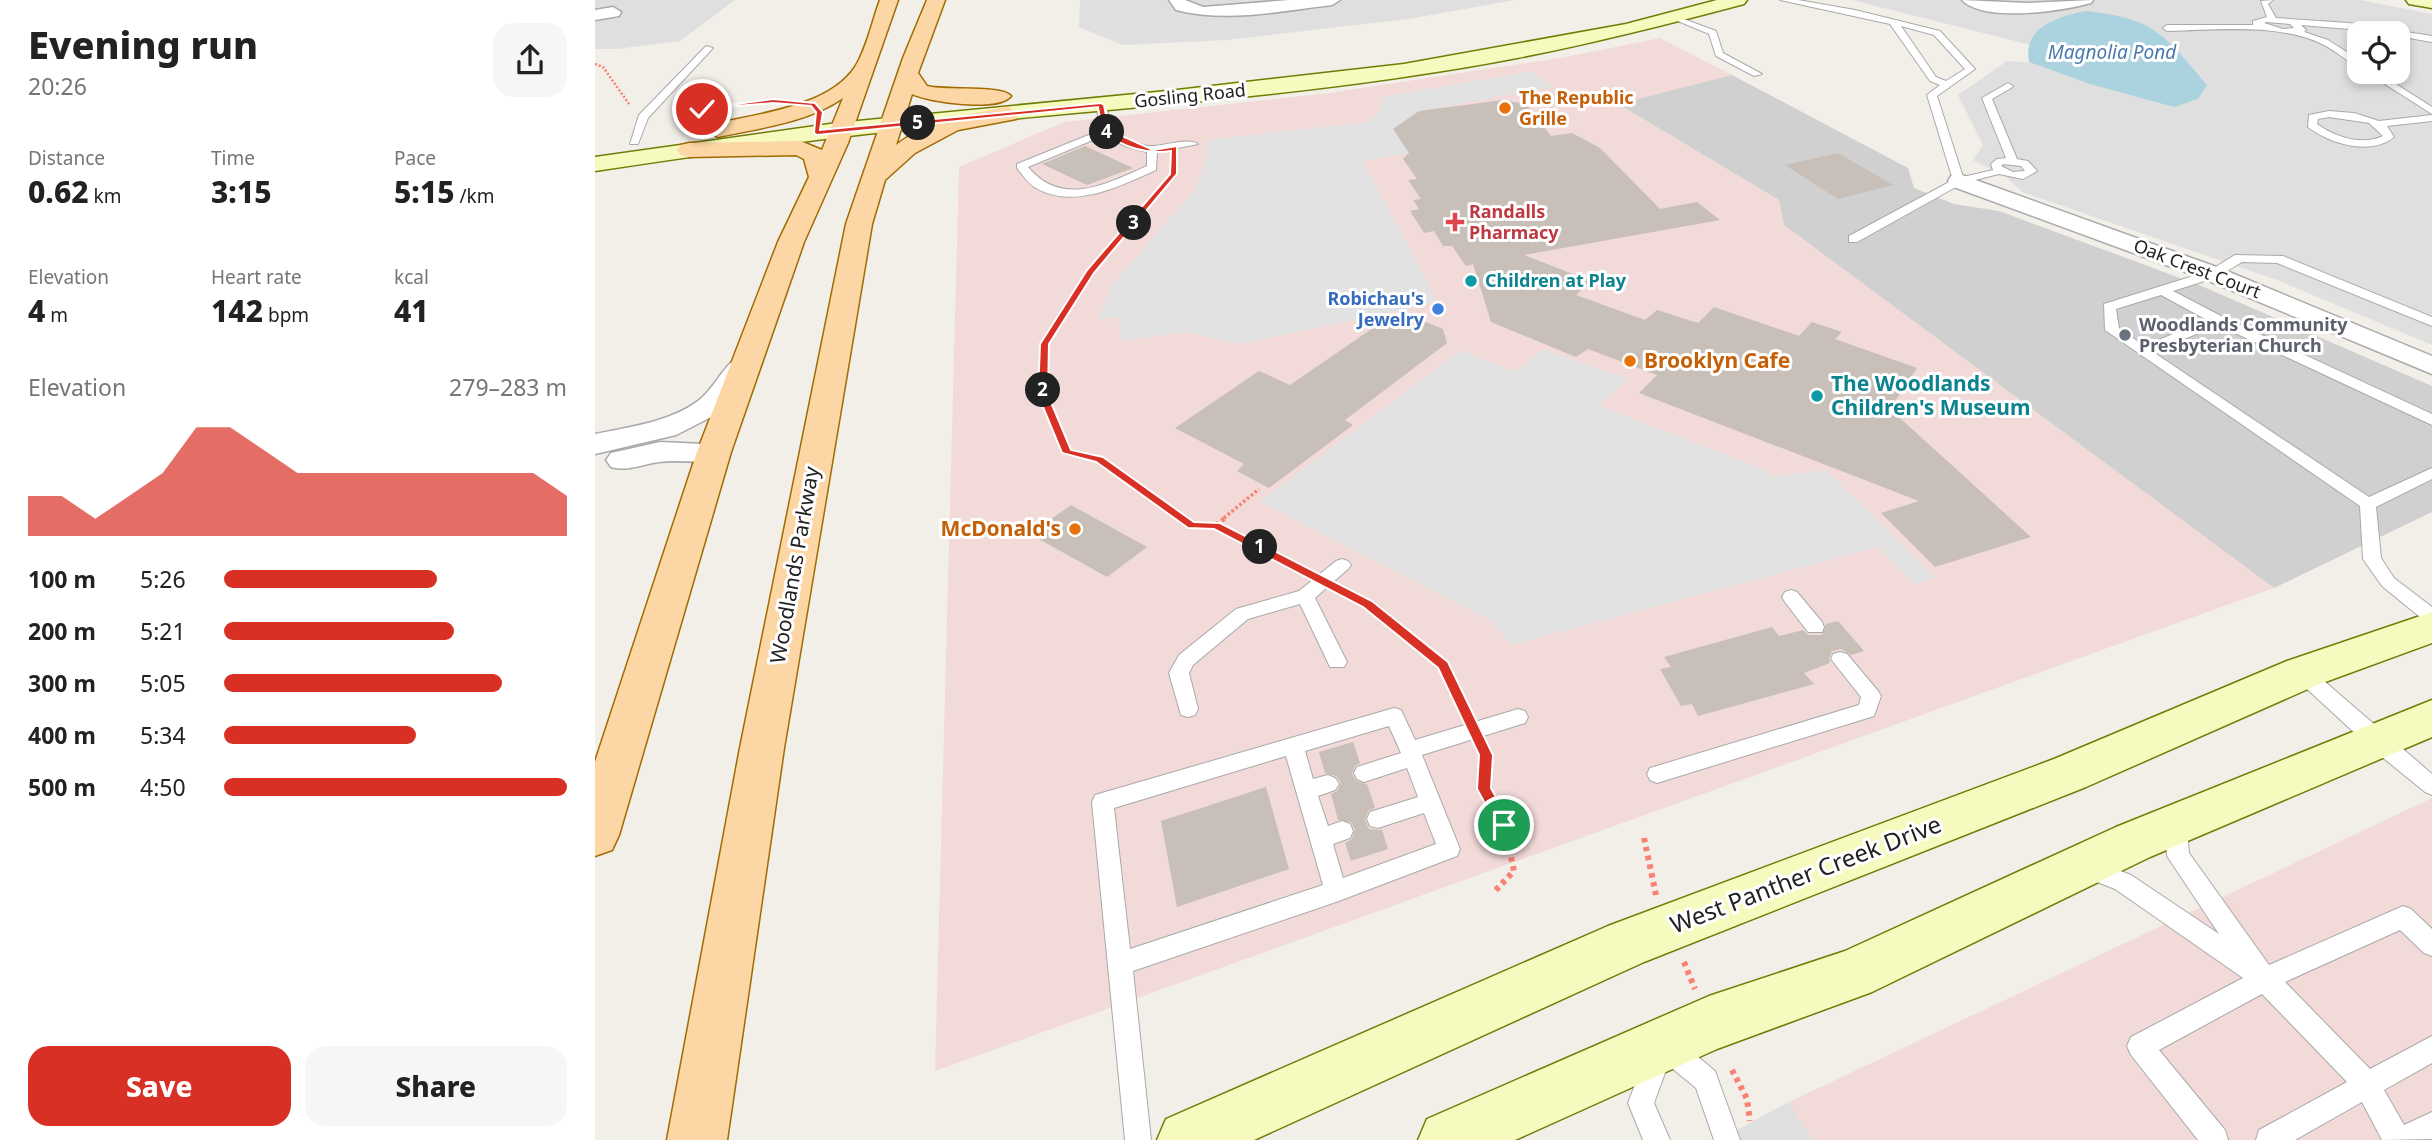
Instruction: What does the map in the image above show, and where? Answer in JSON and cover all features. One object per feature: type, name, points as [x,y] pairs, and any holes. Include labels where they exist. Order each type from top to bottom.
[{"type":"main road","points":[[595,835],[714,452],[792,242],[837,143],[842,121],[889,0]]},
{"type":"main road","name":"Woodlands Parkway","points":[[697,1140],[762,748],[859,224],[908,73],[936,0]]},
{"type":"main road","name":"Gosling Road","points":[[895,117],[1023,96],[1184,88],[1459,63],[1674,9],[1738,0]]},
{"type":"main road","points":[[2415,0],[2432,3]]},
{"type":"main road","points":[[716,119],[815,107],[848,87],[861,72]]},
{"type":"main road","points":[[908,73],[920,91],[931,95],[1023,96]]},
{"type":"main road","name":"Gosling Road","points":[[595,148],[634,142],[716,119],[842,121],[1008,114],[1101,105],[1184,88]]},
{"type":"main road","points":[[874,177],[903,148],[925,133],[966,121],[1008,114]]},
{"type":"main road","name":"Gosling Road","points":[[595,164],[689,150],[842,121]]},
{"type":"main road","points":[[689,150],[800,148],[815,155],[821,177]]},
{"type":"main road","name":"West Panther Creek Drive","points":[[1187,1140],[1626,944],[2070,773],[2302,673],[2432,627]]},
{"type":"main road","points":[[1448,1140],[1663,1044],[1853,974],[2083,866],[2432,718]]},
{"type":"street","points":[[1177,0],[1182,7],[1203,12],[1332,0]]},
{"type":"street","points":[[1970,0],[1992,6],[2029,8],[2085,0]]},
{"type":"street","points":[[595,15],[613,12]]},
{"type":"street","name":"Oak Crest Court","points":[[1959,181],[2213,274],[2432,366]]},
{"type":"street","points":[[595,444],[665,428],[709,407],[748,361]]},
{"type":"street","points":[[595,466],[660,452],[714,452]]},
{"type":"lane","points":[[1784,0],[1892,20],[1937,33],[1970,69],[1932,94],[1959,181]]},
{"type":"lane","points":[[2269,0],[2264,3],[2272,19]]},
{"type":"lane","points":[[1674,9],[1713,33],[1719,54],[1757,74]]},
{"type":"lane","points":[[2262,27],[2257,21],[2272,19],[2349,26],[2432,39]]},
{"type":"lane","points":[[1892,20],[1933,79],[1945,84]]},
{"type":"lane","points":[[2292,22],[2302,27],[2295,32]]},
{"type":"lane","points":[[2167,29],[2262,27],[2295,32],[2325,42],[2347,56]]},
{"type":"lane","points":[[634,142],[643,117],[709,48]]},
{"type":"lane","points":[[2390,84],[2432,111]]},
{"type":"lane","points":[[2008,86],[1987,98],[2012,160]]},
{"type":"lane","points":[[1101,105],[1106,131]]},
{"type":"lane","points":[[2376,124],[2385,128],[2389,137],[2364,143],[2325,134],[2316,129],[2310,121],[2329,114],[2376,124],[2432,118]]},
{"type":"lane","points":[[1152,152],[1152,168],[1098,191],[1061,192],[1039,185],[1021,166],[1106,131],[1152,152],[1193,144]]},
{"type":"lane","points":[[1853,239],[1959,181],[2000,171],[2017,176],[2031,173],[2028,166],[2012,160],[1995,164],[2000,171]]},
{"type":"lane","points":[[2368,504],[2112,330],[2109,307],[2165,292],[2213,274],[2239,258],[2279,258],[2432,322]]},
{"type":"lane","points":[[2165,292],[2218,320],[2432,420]]},
{"type":"lane","points":[[2143,351],[2218,320]]},
{"type":"lane","points":[[2368,504],[2432,473]]},
{"type":"lane","points":[[2368,504],[2372,559],[2388,582],[2432,617]]},
{"type":"lane","points":[[1188,709],[1179,673],[1186,660],[1242,614],[1305,596],[1342,565]]},
{"type":"lane","points":[[1305,596],[1337,662]]},
{"type":"lane","points":[[1791,597],[1815,627]]},
{"type":"lane","points":[[1657,774],[1867,710],[1871,696],[1840,659]]},
{"type":"lane","points":[[2302,673],[2378,743],[2432,786]]},
{"type":"lane","points":[[1120,964],[1336,891],[1449,849],[1412,754],[1394,716],[1103,802],[1138,1140]]},
{"type":"lane","points":[[1364,773],[1518,717]]},
{"type":"lane","points":[[1293,746],[1306,790],[1331,835],[1336,891]]},
{"type":"lane","points":[[1306,790],[1328,783]]},
{"type":"lane","points":[[1378,819],[1431,802]]},
{"type":"lane","points":[[2185,821],[2176,841],[2178,856],[2265,979],[2367,1085],[2397,1140]]},
{"type":"lane","points":[[2083,866],[2123,882],[2265,979]]},
{"type":"lane","points":[[2215,1140],[2140,1046],[2265,979],[2403,917],[2432,945]]},
{"type":"lane","points":[[1657,1140],[1641,1103],[1663,1044],[1706,1080],[1727,1140]]},
{"type":"lane","points":[[2269,1140],[2432,1049]]},
{"type":"lane","points":[[2403,1140],[2432,1125]]},
{"type":"path","points":[[595,64],[603,67],[627,104],[641,107],[685,100],[716,119]]},
{"type":"path","points":[[1175,148],[1173,174],[1090,272],[1044,344],[1043,395],[1067,453],[1099,459],[1192,525],[1216,525],[1367,604],[1443,665],[1486,755],[1484,789],[1504,825],[1514,871],[1493,892]]},
{"type":"path","points":[[1216,525],[1259,489]]},
{"type":"shaded area","points":[[595,0],[735,0],[680,41],[595,49]]},
{"type":"shaded area","points":[[1080,0],[1515,0],[1408,19],[1226,40],[1123,45],[1079,27]]},
{"type":"shaded area","points":[[1852,0],[2360,0],[2432,14],[2432,345],[2277,280],[2022,192],[2006,177],[1973,160],[1983,145],[1958,95],[2007,61],[2051,64],[2043,48]]},
{"type":"shaded area","points":[[1660,38],[1732,75],[1619,105],[1779,200],[1784,225],[2274,588],[935,1071],[959,167],[1064,122],[1329,93],[1566,57]]},
{"type":"shaded area","points":[[1531,71],[1553,87],[1419,111],[1393,129],[1409,153],[1363,161],[1438,302],[1240,344],[1184,332],[1122,341],[1118,317],[1098,319],[1111,286],[1196,188],[1207,156],[1207,140],[1369,122],[1379,111],[1383,97]]},
{"type":"shaded area","name":"Woodlands Community Presbyterian Church","points":[[1732,75],[1908,168],[1914,188],[1954,204],[1999,211],[2199,285],[2432,386],[2432,512],[2274,588],[1784,225],[1779,200],[1618,104]]},
{"type":"shaded area","points":[[1544,349],[1629,379],[1599,406],[1764,469],[1773,477],[1826,470],[1936,577],[1915,585],[1878,547],[1511,645],[1492,621],[1260,502],[1460,350],[1515,372]]},
{"type":"shaded area","points":[[2432,798],[2432,1140],[1813,1140],[1789,1102]]},
{"type":"shaded area","points":[[1789,1102],[1813,1140],[1718,1140]]},
{"type":"water","name":"Magnolia Pond","points":[[2086,11],[2128,18],[2143,24],[2168,41],[2207,85],[2198,99],[2174,107],[2090,84],[2029,62],[2028,50],[2037,32],[2054,20]]},
{"type":"building","points":[[1503,100],[1526,104],[1551,136],[1572,133],[1600,148],[1660,209],[1697,202],[1720,220],[1524,255],[1591,281],[1576,295],[1645,320],[1657,310],[1698,323],[1714,307],[1799,336],[1812,322],[1842,332],[1835,339],[1917,368],[1890,409],[2031,537],[1935,567],[1881,513],[1919,501],[1639,393],[1657,375],[1588,349],[1576,357],[1491,322],[1473,264],[1466,266],[1452,246],[1443,246],[1434,231],[1424,233],[1410,211],[1419,209],[1413,200],[1421,199],[1408,180],[1417,179],[1403,159],[1409,153],[1393,129],[1419,111]]},
{"type":"building","points":[[1085,146],[1133,168],[1087,185],[1042,164]]},
{"type":"building","points":[[1838,153],[1893,185],[1838,199],[1785,165]]},
{"type":"building","points":[[1392,315],[1408,321],[1414,317],[1443,329],[1447,343],[1345,420],[1353,425],[1269,488],[1237,471],[1244,464],[1175,428],[1259,371],[1290,385]]},
{"type":"building","points":[[1071,505],[1147,547],[1107,577],[1030,534]]},
{"type":"building","points":[[1838,621],[1864,651],[1851,655],[1841,649],[1832,651],[1830,663],[1804,673],[1814,684],[1698,716],[1692,704],[1681,706],[1660,669],[1671,667],[1664,657],[1772,627],[1779,636],[1803,630],[1808,635],[1822,635],[1826,624]]},
{"type":"building","points":[[1353,742],[1360,763],[1355,766],[1352,774],[1356,781],[1367,784],[1375,808],[1368,811],[1365,820],[1369,829],[1382,830],[1388,849],[1351,861],[1345,843],[1352,839],[1355,830],[1351,822],[1338,820],[1331,794],[1337,791],[1341,783],[1336,776],[1325,773],[1319,752]]},
{"type":"building","points":[[1266,787],[1289,869],[1177,907],[1161,821]]},
{"type":"place","name":"The Republic Grille","points":[[1505,108]]},
{"type":"place","name":"Randalls Pharmacy","points":[[1455,222]]},
{"type":"place","name":"Children at Play","points":[[1471,281]]},
{"type":"place","name":"Robichau's Jewelry","points":[[1438,309]]},
{"type":"place","name":"Woodlands Community Presbyterian Church","points":[[2125,335]]},
{"type":"place","name":"Brooklyn Cafe","points":[[1630,361]]},
{"type":"place","name":"The Woodlands Children's Museum","points":[[1817,396]]},
{"type":"place","name":"McDonald's","points":[[1075,529]]},
{"type":"route","points":[[702,109],[773,101],[813,104],[819,112],[817,133],[1101,105],[1106,131],[1117,138],[1152,152],[1175,148],[1173,174],[1090,272],[1044,344],[1043,395],[1067,453],[1099,459],[1192,525],[1216,525],[1367,604],[1443,665],[1486,755],[1484,789],[1504,825]]}]
